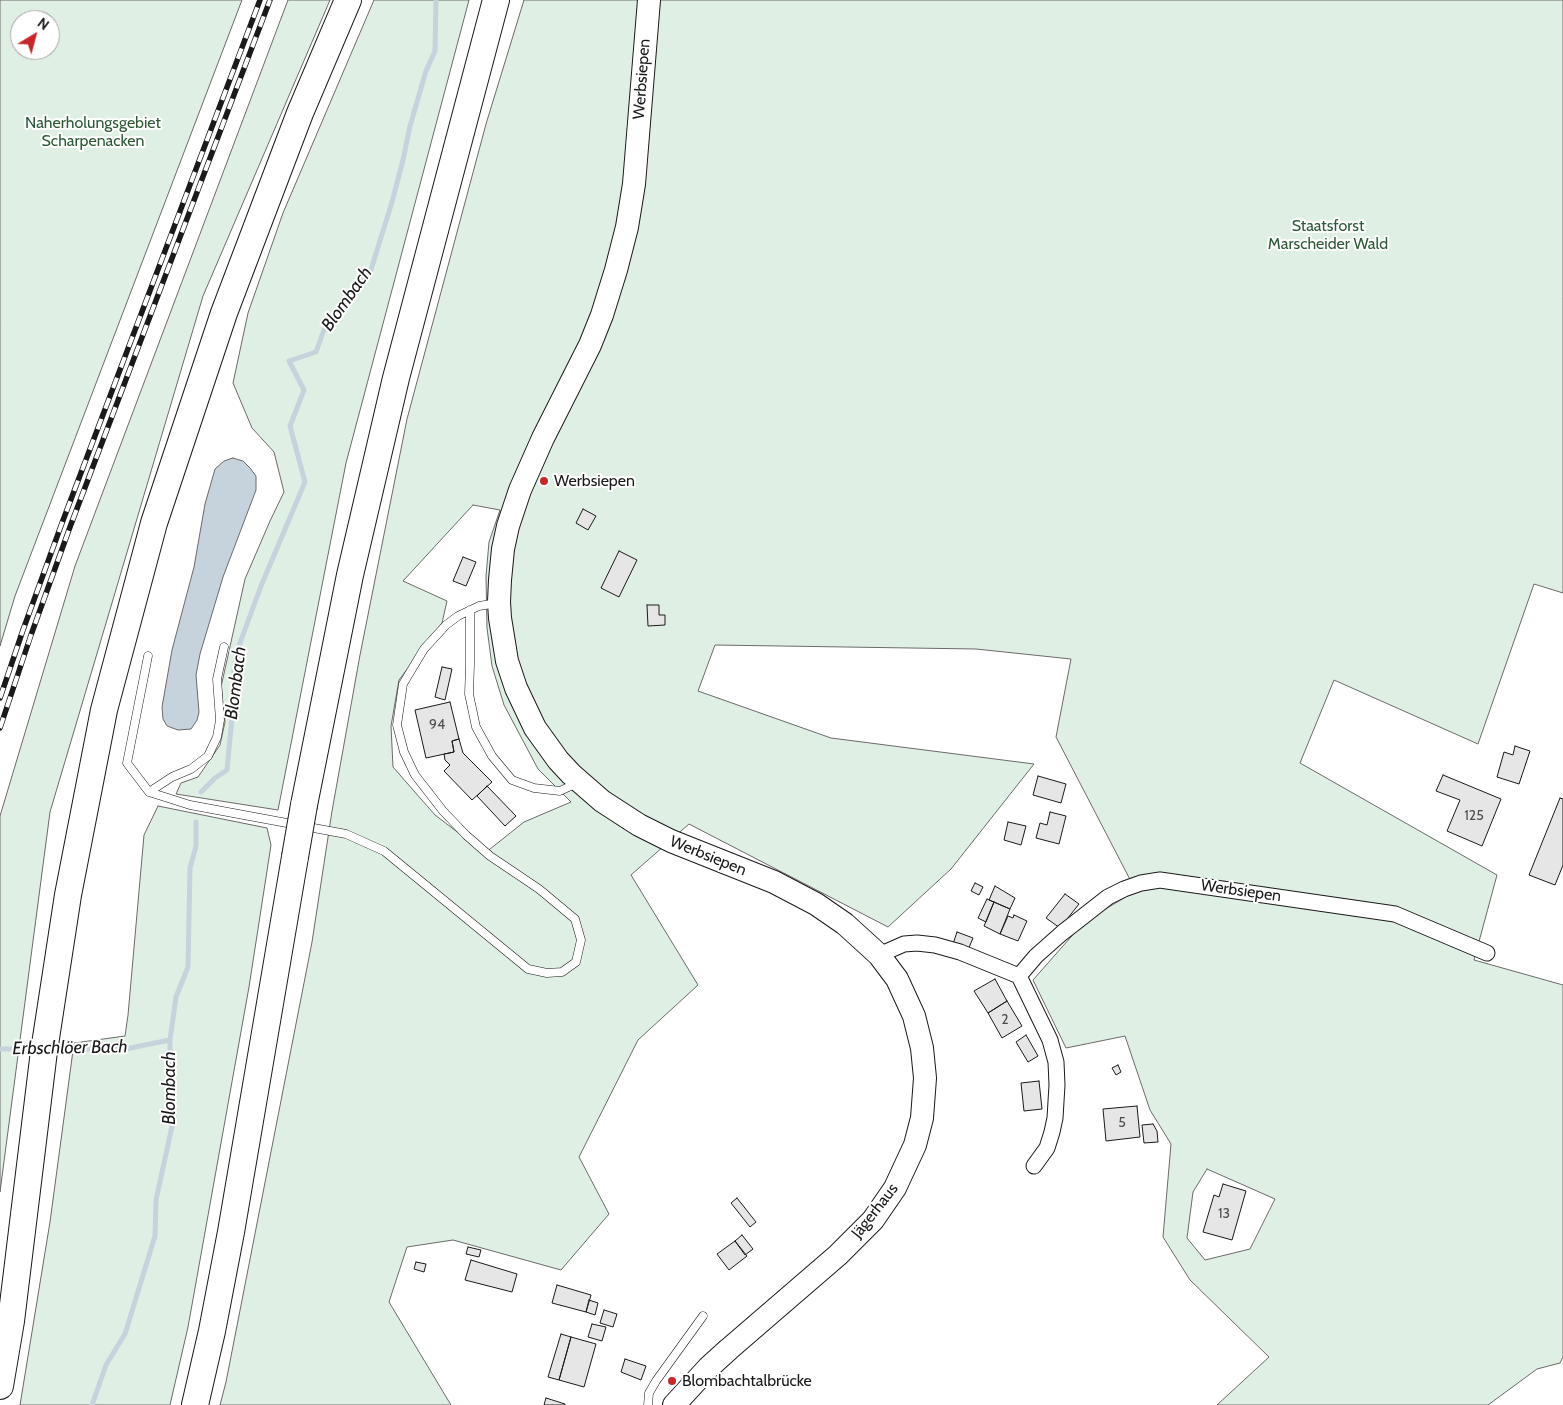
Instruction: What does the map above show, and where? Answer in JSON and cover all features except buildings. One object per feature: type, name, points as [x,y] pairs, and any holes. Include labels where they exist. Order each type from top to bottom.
[{"type":"highway","points":[[0,1386],[11,1321],[41,1077],[68,895],[104,710],[154,524],[224,313],[300,113],[348,0]]},
{"type":"highway","points":[[195,1405],[212,1331],[231,1232],[304,805],[350,575],[393,387],[496,0]]},
{"type":"main road","name":"Werbsiepen","points":[[649,0],[636,170],[625,235],[599,322],[576,375],[543,438],[520,490],[508,526],[503,549],[499,602],[504,646],[516,688],[535,728],[558,760],[579,782],[602,801],[639,825],[688,848],[774,882],[816,904],[845,924],[879,955]]},
{"type":"main road","name":"Jägerhaus","points":[[674,1405],[708,1368],[831,1262],[860,1234],[888,1200],[908,1162],[918,1133],[924,1106],[925,1078],[922,1048],[914,1016],[905,995],[897,979],[879,955]]},
{"type":"street","name":"Werbsiepen","points":[[1019,976],[1036,956],[1108,897],[1141,883],[1160,880],[1395,914],[1487,953]]},
{"type":"street","points":[[879,955],[904,944],[935,945],[960,952],[1019,976],[1050,1040],[1056,1062],[1058,1085],[1052,1132],[1047,1148],[1034,1166]]},
{"type":"lane","points":[[148,656],[127,763],[149,792],[190,805],[346,834],[384,851],[528,969],[546,973],[562,972],[576,962],[581,940],[575,919],[539,889],[490,856],[466,835],[428,793],[415,775],[404,752],[397,725],[403,684],[424,650],[446,625],[478,606],[499,602]]},
{"type":"lane","points":[[470,610],[469,694],[476,726],[492,756],[512,780],[534,788],[560,791],[579,782]]},
{"type":"lane","points":[[149,792],[172,777],[191,769],[208,756],[217,737],[220,720],[217,679],[224,646]]},
{"type":"lane","points":[[648,1405],[649,1393],[656,1380],[703,1316]]},
{"type":"green space","name":"Naherholungsgebiet Scharpenacken","points":[[0,0],[242,0],[15,596],[0,646]]},
{"type":"green space","points":[[288,0],[330,0],[203,296],[50,812],[0,1192],[0,816],[75,566]]},
{"type":"green space","points":[[374,0],[469,0],[346,463],[278,810],[176,794],[181,783],[198,777],[220,745],[225,722],[221,687],[245,579],[284,492],[274,452],[252,428],[233,383],[248,313],[283,213]]},
{"type":"green space","name":"Staatsforst Marscheider Wald","points":[[524,0],[1563,0],[1563,593],[1534,584],[1478,744],[1334,680],[1300,763],[1497,875],[1474,960],[1563,985],[1563,1357],[1560,1363],[1537,1369],[1488,1405],[1217,1405],[1269,1357],[1190,1280],[1163,1237],[1171,1144],[1150,1110],[1125,1036],[1066,1048],[1033,980],[1085,921],[1136,891],[1056,737],[1071,659],[976,649],[715,645],[698,691],[831,738],[1034,764],[951,869],[888,927],[689,824],[631,875],[698,985],[638,1040],[579,1157],[609,1214],[561,1270],[453,1240],[407,1247],[389,1302],[451,1405],[220,1405],[312,942],[332,811],[360,655],[407,419],[486,124]],"holes":[[[473,505],[500,510],[489,542],[486,576],[487,628],[492,666],[504,705],[538,769],[571,802],[524,822],[485,853],[435,815],[393,767],[391,726],[399,680],[442,623],[447,601],[403,581]],[[1207,1169],[1275,1199],[1250,1249],[1205,1260],[1187,1238],[1193,1192]]]},
{"type":"green space","points":[[158,806],[267,828],[271,845],[249,987],[188,1327],[170,1405],[20,1405],[50,1222],[74,1043],[125,1036],[144,835]]},
{"type":"shaded area","points":[[233,458],[243,461],[256,476],[256,490],[223,577],[200,654],[196,675],[199,712],[197,720],[191,729],[178,730],[167,726],[163,719],[162,707],[172,650],[194,567],[205,504],[215,469],[224,461]]},
{"type":"waterway","name":"Blombach","points":[[201,792],[215,778],[227,770],[234,697],[234,670],[240,643],[261,586],[305,482],[290,426],[304,390],[289,361],[316,352],[325,327],[346,298],[370,273],[392,202],[410,126],[426,71],[435,51],[436,0]]},
{"type":"waterway","name":"Blombach","points":[[92,1405],[106,1365],[125,1334],[155,1236],[156,1200],[174,1117],[170,1040],[176,997],[188,967],[190,868],[196,846],[196,822]]},
{"type":"waterway","name":"Erbschlöer Bach","points":[[51,1049],[125,1049],[170,1040]]},
{"type":"waterway","name":"Erbschlöer Bach","points":[[0,1049],[38,1049]]},
{"type":"railway","points":[[0,698],[62,523],[260,0]]},
{"type":"railway","points":[[0,728],[70,527],[270,0]]},
{"type":"place","name":"Werbsiepen","points":[[544,481]]},
{"type":"place","name":"Blombachtalbrücke","points":[[672,1381]]}]
